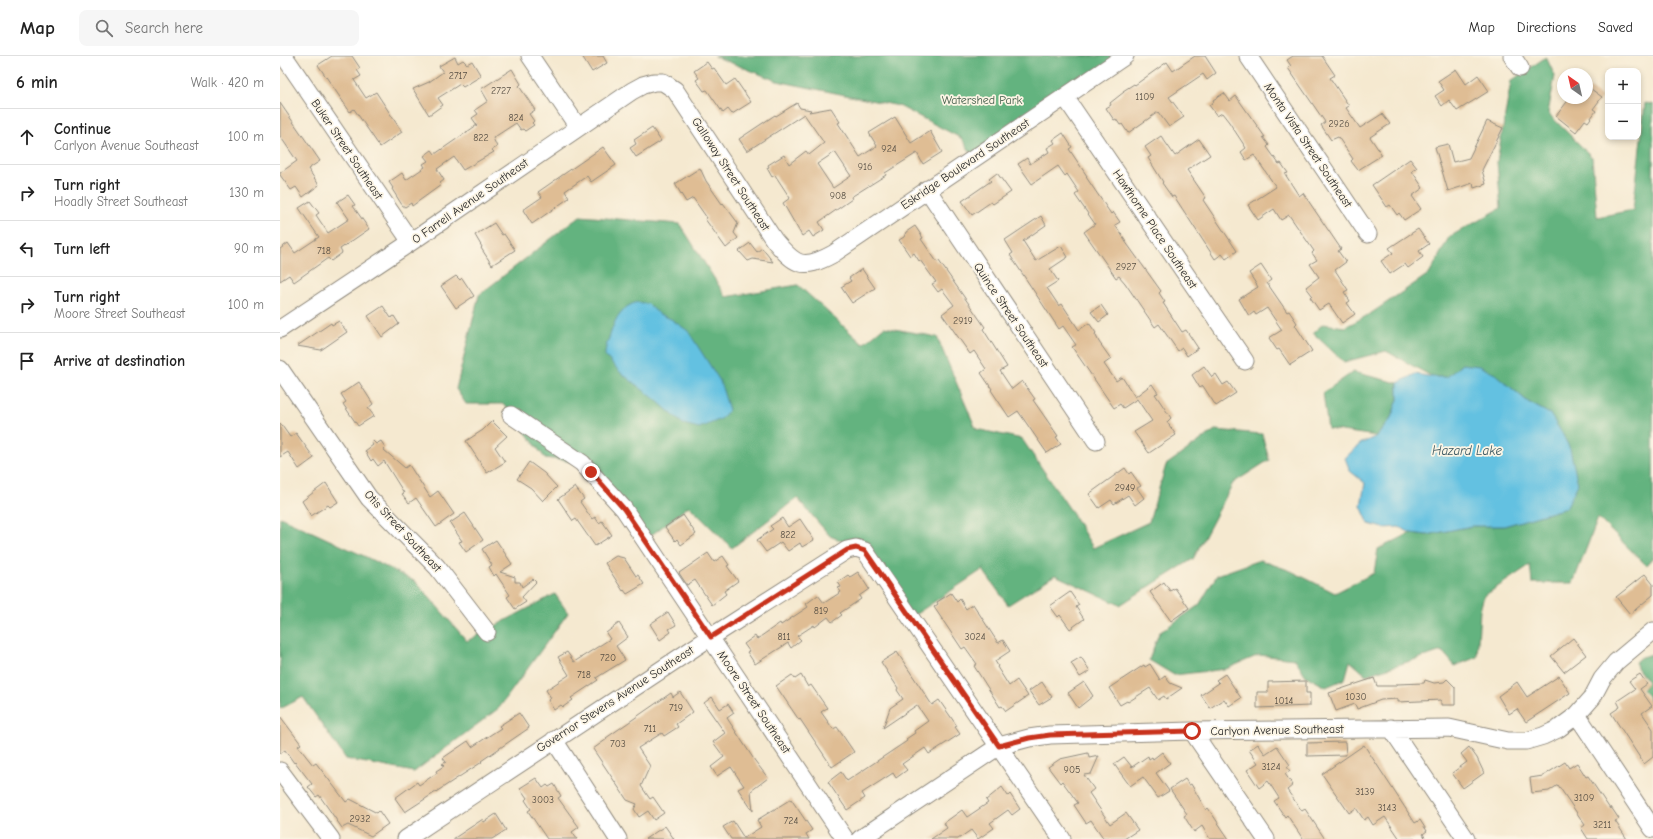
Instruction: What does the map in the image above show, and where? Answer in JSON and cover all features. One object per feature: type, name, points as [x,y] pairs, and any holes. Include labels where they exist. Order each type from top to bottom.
[{"type":"street","name":"Buker Street Southeast","points":[[284,56],[411,242]]},
{"type":"street","points":[[530,56],[578,127]]},
{"type":"street","name":"Eskridge Boulevard Southeast","points":[[802,264],[812,263],[833,254],[1125,56]]},
{"type":"street","name":"Monta Vista Street Southeast","points":[[1248,56],[1368,234]]},
{"type":"street","name":"O Farrell Avenue Southeast","points":[[280,329],[411,242],[578,127],[643,85],[654,82],[663,82]]},
{"type":"street","name":"Galloway Street Southeast","points":[[663,82],[675,90],[774,240],[794,260],[802,264]]},
{"type":"street","name":"Hawthorne Place Southeast","points":[[1064,97],[1245,361]]},
{"type":"street","name":"Quince Street Southeast","points":[[927,189],[1096,441]]},
{"type":"street","name":"Otis Street Southeast","points":[[280,369],[369,498],[437,567],[487,632]]},
{"type":"street","name":"Moore Street Southeast","points":[[511,415],[582,463],[624,509],[845,839]]},
{"type":"street","name":"Governor Stevens Avenue Southeast","points":[[406,839],[711,637],[847,550],[856,548],[865,551],[999,746]]},
{"type":"street","name":"Carlyon Avenue Southeast","points":[[860,839],[999,746],[1029,738],[1050,735],[1192,731],[1449,728],[1508,741],[1526,741],[1543,736],[1558,729],[1577,715],[1592,698],[1602,679],[1616,662],[1653,631]]},
{"type":"street","points":[[1577,715],[1653,829]]},
{"type":"street","points":[[1391,728],[1466,839]]},
{"type":"street","points":[[1192,731],[1266,839]]},
{"type":"street","points":[[554,740],[618,839]]},
{"type":"street","points":[[999,746],[1062,839]]},
{"type":"street","points":[[280,771],[331,839]]},
{"type":"green space","name":"Watershed Park","points":[[714,56],[1123,56],[974,157],[961,138],[899,106],[777,81]]},
{"type":"green space","points":[[1546,57],[1555,76],[1548,113],[1592,157],[1597,217],[1633,210],[1645,103],[1653,104],[1653,557],[1646,565],[1598,518],[1573,583],[1532,583],[1530,565],[1484,596],[1480,610],[1477,657],[1455,666],[1442,651],[1366,675],[1350,661],[1345,679],[1326,687],[1306,676],[1295,659],[1259,655],[1226,669],[1174,675],[1149,660],[1159,633],[1199,605],[1217,575],[1260,560],[1291,571],[1335,593],[1374,573],[1378,549],[1411,533],[1427,535],[1472,526],[1504,526],[1566,508],[1572,463],[1570,449],[1550,414],[1528,402],[1513,389],[1462,364],[1447,377],[1433,377],[1386,351],[1344,362],[1313,333],[1323,324],[1345,327],[1370,314],[1430,273],[1449,237],[1501,208],[1497,162],[1511,81]]},
{"type":"green space","points":[[580,216],[680,224],[726,297],[798,285],[863,344],[884,327],[937,337],[976,429],[1022,439],[1071,511],[1093,548],[1149,522],[1166,465],[1215,430],[1262,434],[1269,460],[1233,483],[1193,559],[1120,605],[1055,575],[1008,605],[983,570],[985,568],[910,618],[865,551],[830,536],[797,498],[732,548],[689,506],[645,540],[582,463],[545,458],[504,404],[466,404],[456,389],[479,295]]},
{"type":"green space","points":[[1353,372],[1398,383],[1398,400],[1390,420],[1376,436],[1328,429],[1323,393]]},
{"type":"green space","points":[[280,517],[416,582],[467,641],[555,594],[568,613],[499,708],[414,772],[346,759],[303,697],[280,709]]},
{"type":"green space","points":[[1653,654],[1653,718],[1648,696],[1642,690],[1648,682],[1638,669],[1635,662],[1641,657]]},
{"type":"water","points":[[638,302],[648,304],[659,314],[671,319],[688,331],[720,381],[729,410],[721,419],[699,428],[683,424],[656,400],[621,373],[605,356],[607,344],[620,313],[628,306]]},
{"type":"water","name":"Hazard Lake","points":[[1462,364],[1479,366],[1495,374],[1528,402],[1550,414],[1570,449],[1578,484],[1566,508],[1504,526],[1472,526],[1427,535],[1411,533],[1399,527],[1384,528],[1369,524],[1361,506],[1365,483],[1350,471],[1345,458],[1360,444],[1377,436],[1390,420],[1398,400],[1398,383],[1415,374],[1433,377],[1447,377]]},
{"type":"building","points":[[332,56],[352,56],[360,68],[357,70],[361,76],[354,80],[366,98],[376,92],[402,132],[380,147],[354,109],[350,112],[318,65]]},
{"type":"building","points":[[582,56],[603,56],[607,63],[592,72]]},
{"type":"building","points":[[1195,56],[1205,56],[1216,73],[1207,80],[1203,74],[1169,97],[1184,117],[1169,127],[1158,112],[1128,133],[1122,124],[1120,125],[1116,119],[1114,120],[1106,108],[1124,92],[1123,91],[1134,84],[1135,85],[1167,62],[1173,71]]},
{"type":"building","points":[[1293,56],[1322,56],[1335,75],[1330,78],[1349,106],[1346,108],[1360,128],[1382,114],[1390,124],[1370,137],[1382,155],[1358,170],[1351,161],[1353,159],[1338,137],[1331,140],[1321,125],[1325,122],[1288,68],[1291,66],[1287,60]]},
{"type":"building","points":[[455,57],[458,63],[463,60],[467,64],[472,61],[481,76],[463,87],[460,84],[438,98],[443,105],[429,115],[413,89],[429,82],[443,72],[439,66]]},
{"type":"building","points":[[707,62],[712,69],[714,68],[726,85],[735,79],[751,102],[732,114],[728,109],[723,113],[707,90],[704,91],[696,80],[699,78],[694,71]]},
{"type":"building","points":[[512,69],[521,84],[519,86],[535,110],[529,114],[534,121],[532,123],[534,125],[525,131],[523,129],[521,130],[516,123],[493,138],[497,147],[492,150],[494,152],[463,170],[454,157],[437,169],[444,180],[440,183],[441,185],[412,206],[411,203],[405,207],[402,205],[389,182],[402,173],[406,180],[425,167],[423,164],[428,161],[424,156],[432,150],[435,154],[477,125],[472,118],[478,114],[475,110],[488,101],[481,89]]},
{"type":"building","points":[[1456,69],[1466,84],[1478,75],[1489,91],[1457,111],[1449,100],[1442,106],[1435,96],[1444,90],[1438,81]]},
{"type":"building","points":[[1593,90],[1602,97],[1593,109],[1596,111],[1588,122],[1585,120],[1576,132],[1556,116],[1565,104],[1593,104]]},
{"type":"building","points":[[1224,93],[1230,101],[1236,96],[1265,137],[1263,137],[1269,145],[1267,147],[1279,164],[1281,163],[1288,173],[1285,174],[1299,196],[1303,193],[1341,249],[1338,251],[1346,262],[1335,270],[1348,290],[1344,292],[1350,301],[1347,303],[1355,314],[1342,323],[1329,304],[1319,310],[1310,297],[1312,295],[1306,287],[1319,277],[1310,264],[1317,260],[1312,253],[1314,251],[1289,215],[1281,220],[1274,209],[1258,220],[1248,205],[1276,187],[1254,155],[1246,160],[1241,152],[1246,148],[1229,122],[1222,113],[1217,116],[1209,105],[1214,102],[1213,100]]},
{"type":"building","points":[[280,103],[320,161],[308,169],[319,185],[303,197],[296,187],[291,190],[280,175],[280,173],[297,161],[280,136]]},
{"type":"building","points":[[797,103],[800,108],[811,110],[809,112],[831,108],[840,122],[838,123],[860,157],[877,146],[869,133],[895,117],[911,143],[930,131],[942,152],[923,164],[917,153],[885,173],[886,175],[851,197],[852,199],[819,222],[824,230],[813,237],[809,231],[802,236],[783,203],[790,198],[775,175],[772,177],[767,168],[769,167],[768,165],[784,155],[789,164],[806,151],[809,155],[824,143],[804,114],[747,151],[739,139],[775,115],[776,116]],"holes":[[[835,152],[851,176],[833,188],[817,164]]]},
{"type":"building","points":[[1487,121],[1503,128],[1482,170],[1486,184],[1474,188],[1473,183],[1448,191],[1435,147],[1448,144],[1453,162],[1469,158]]},
{"type":"building","points":[[652,128],[661,141],[636,157],[630,148],[636,144],[634,140]]},
{"type":"building","points":[[1063,133],[1072,147],[1069,149],[1087,176],[1086,177],[1111,214],[1113,212],[1120,222],[1115,225],[1161,291],[1159,293],[1165,302],[1163,303],[1182,332],[1186,330],[1198,348],[1187,356],[1182,348],[1178,351],[1159,324],[1155,327],[1125,283],[1119,276],[1116,278],[1084,232],[1095,224],[1075,195],[1079,192],[1067,174],[1065,176],[1058,166],[1032,184],[1018,164],[1027,158],[1030,164],[1049,152],[1047,148],[1055,143],[1053,140]]},
{"type":"building","points":[[1161,136],[1175,156],[1199,139],[1210,155],[1187,170],[1206,198],[1203,200],[1237,251],[1226,259],[1222,254],[1215,259],[1174,196],[1172,197],[1162,183],[1163,182],[1148,158],[1151,156],[1145,147]]},
{"type":"building","points":[[603,147],[616,165],[591,182],[587,176],[565,191],[569,198],[532,224],[523,210],[542,197],[538,192]]},
{"type":"building","points":[[1410,159],[1417,168],[1412,171],[1423,188],[1412,196],[1421,209],[1404,220],[1399,213],[1397,215],[1390,205],[1387,207],[1372,185]]},
{"type":"building","points":[[700,168],[706,181],[722,204],[723,203],[738,223],[734,233],[738,238],[726,248],[705,219],[707,218],[693,198],[686,202],[675,184]]},
{"type":"building","points":[[997,173],[1011,192],[993,204],[991,202],[972,215],[962,201],[991,181],[989,179]]},
{"type":"building","points":[[348,195],[355,205],[353,206],[369,229],[340,249],[342,253],[331,261],[328,258],[294,282],[289,275],[280,281],[280,249],[288,243],[295,253],[319,237],[299,208],[310,201],[319,213],[316,215],[328,233],[349,219],[337,202]]},
{"type":"building","points":[[1041,216],[1046,225],[1023,241],[1036,261],[1061,246],[1068,257],[1050,269],[1058,281],[1047,288],[1059,306],[1062,304],[1079,330],[1089,323],[1096,333],[1095,334],[1099,342],[1111,359],[1104,364],[1116,381],[1122,377],[1135,397],[1152,384],[1158,393],[1155,394],[1171,418],[1167,422],[1176,435],[1149,453],[1134,432],[1152,421],[1137,399],[1123,408],[1120,404],[1114,408],[1072,347],[1076,345],[1063,326],[1059,329],[1010,255],[1013,253],[1005,240]]},
{"type":"building","points":[[494,223],[515,250],[492,265],[475,235]]},
{"type":"building","points":[[915,226],[923,238],[921,239],[937,262],[939,261],[985,327],[983,329],[1007,367],[1000,371],[1012,389],[1022,381],[1035,399],[1033,400],[1058,436],[1056,437],[1061,444],[1047,453],[1018,411],[1009,417],[981,373],[986,369],[974,351],[970,354],[942,314],[954,305],[942,289],[938,292],[932,284],[936,282],[920,260],[919,261],[914,253],[910,256],[899,240],[904,237],[906,232]]},
{"type":"building","points":[[1418,229],[1429,244],[1419,251],[1423,257],[1408,268],[1405,264],[1390,274],[1381,261],[1393,253],[1389,248]]},
{"type":"building","points":[[750,243],[757,252],[762,248],[773,262],[753,259],[748,261],[739,251]]},
{"type":"building","points":[[1261,265],[1271,280],[1267,283],[1287,312],[1289,311],[1297,323],[1295,325],[1312,351],[1290,365],[1269,338],[1282,330],[1267,308],[1256,315],[1254,312],[1249,316],[1239,299],[1258,287],[1249,273]]},
{"type":"building","points":[[862,269],[875,288],[852,303],[841,287],[851,281],[849,278]]},
{"type":"building","points":[[456,276],[460,280],[462,278],[474,296],[456,308],[441,286]]},
{"type":"building","points":[[1101,305],[1108,315],[1099,322],[1091,312]]},
{"type":"building","points":[[383,306],[391,318],[394,316],[399,324],[382,337],[368,316]]},
{"type":"building","points":[[339,321],[347,332],[321,350],[297,346],[331,323],[332,325]]},
{"type":"building","points":[[1204,366],[1212,377],[1216,374],[1223,385],[1228,382],[1236,393],[1216,406],[1203,386],[1200,388],[1192,375]]},
{"type":"building","points":[[359,382],[373,404],[368,408],[374,416],[358,426],[343,404],[346,402],[341,394]]},
{"type":"building","points":[[492,421],[507,436],[495,447],[505,462],[487,473],[466,441],[483,430]]},
{"type":"building","points":[[280,423],[290,437],[296,433],[314,458],[299,469],[288,452],[280,457]]},
{"type":"building","points":[[373,441],[376,444],[381,441],[385,447],[384,450],[405,468],[409,465],[430,497],[438,491],[454,514],[436,527],[416,498],[409,503],[402,494],[404,493],[384,461],[378,466],[373,459],[371,461],[365,451],[373,445],[371,442]]},
{"type":"building","points":[[529,462],[544,473],[557,487],[543,501],[531,488],[517,479]]},
{"type":"building","points":[[1125,468],[1129,474],[1131,472],[1141,486],[1137,488],[1144,498],[1135,505],[1128,495],[1114,504],[1111,500],[1099,508],[1089,494]]},
{"type":"building","points":[[326,483],[338,502],[330,507],[328,505],[311,516],[302,501]]},
{"type":"building","points":[[575,487],[584,499],[580,502],[592,519],[595,517],[599,523],[602,521],[612,535],[595,546],[576,519],[573,521],[558,499]]},
{"type":"building","points":[[465,513],[483,540],[466,552],[459,542],[462,541],[450,523]]},
{"type":"building","points":[[683,515],[696,534],[681,545],[677,539],[675,541],[665,527]]},
{"type":"building","points":[[782,518],[788,527],[800,519],[814,540],[802,547],[800,543],[788,551],[781,542],[766,552],[757,540],[773,529],[770,526]]},
{"type":"building","points":[[496,540],[512,564],[500,572],[515,577],[515,582],[520,582],[522,587],[533,579],[536,582],[522,597],[526,602],[515,609],[507,597],[510,595],[496,574],[494,576],[489,567],[492,565],[482,549]]},
{"type":"building","points":[[708,553],[714,562],[723,556],[729,565],[727,566],[738,581],[724,591],[726,594],[712,605],[695,580],[687,585],[679,573]]},
{"type":"building","points":[[616,556],[624,558],[636,576],[638,575],[644,584],[627,594],[624,590],[623,591],[605,563]]},
{"type":"building","points":[[858,572],[869,589],[859,596],[861,599],[840,613],[842,615],[832,622],[828,617],[815,627],[814,625],[797,636],[801,640],[791,648],[788,643],[755,664],[747,652],[749,651],[744,644],[755,636],[757,639],[780,623],[781,625],[808,607],[806,604],[818,595],[824,603],[841,592],[838,588],[841,587],[838,582],[848,575],[850,577]]},
{"type":"building","points":[[1645,574],[1653,584],[1653,595],[1630,614],[1616,597]]},
{"type":"building","points":[[1164,582],[1170,591],[1175,588],[1189,608],[1171,621],[1150,592]]},
{"type":"building","points":[[1070,592],[1079,605],[1076,607],[1084,619],[1070,629],[1060,615],[1058,617],[1050,606]]},
{"type":"building","points":[[951,593],[957,602],[960,599],[966,609],[973,604],[998,643],[1003,640],[1010,651],[995,661],[998,666],[997,667],[1009,686],[1017,680],[1028,696],[1006,711],[1002,706],[1000,707],[974,666],[977,664],[965,647],[962,649],[934,607],[938,604],[937,602]]},
{"type":"building","points":[[668,612],[676,625],[669,629],[671,632],[660,640],[650,624]]},
{"type":"building","points":[[619,623],[628,637],[616,646],[625,660],[596,678],[598,680],[571,698],[573,700],[563,707],[561,705],[554,710],[548,700],[551,698],[546,690],[569,675],[558,657],[567,652],[574,662],[610,639],[606,633]]},
{"type":"building","points":[[1573,638],[1586,655],[1564,672],[1551,656]]},
{"type":"building","points":[[897,652],[932,705],[939,700],[957,726],[955,727],[960,734],[929,754],[925,748],[902,764],[907,770],[896,778],[893,773],[862,793],[865,798],[847,810],[828,782],[841,772],[847,781],[907,741],[906,739],[915,733],[914,731],[928,721],[917,705],[883,728],[890,708],[903,699],[897,690],[898,688],[881,662]]},
{"type":"building","points":[[1081,657],[1090,671],[1080,677],[1071,663]]},
{"type":"building","points":[[1150,664],[1160,680],[1165,676],[1170,683],[1182,688],[1166,699],[1164,696],[1158,700],[1150,688],[1128,702],[1127,701],[1120,705],[1109,688],[1144,665],[1145,667]]},
{"type":"building","points":[[1225,674],[1241,698],[1229,706],[1224,699],[1210,708],[1201,695],[1219,683],[1216,680]]},
{"type":"building","points":[[1640,674],[1647,684],[1640,689],[1652,706],[1642,713],[1653,729],[1653,757],[1644,764],[1611,713],[1620,707],[1617,701],[1635,689],[1629,681]]},
{"type":"building","points":[[792,675],[795,679],[801,675],[808,687],[811,685],[827,708],[821,712],[833,729],[837,727],[854,752],[832,767],[776,686]]},
{"type":"building","points":[[1559,676],[1570,693],[1526,722],[1517,709],[1509,714],[1498,696],[1517,682],[1527,697]]},
{"type":"building","points":[[1374,678],[1377,686],[1397,686],[1397,684],[1424,683],[1425,680],[1434,683],[1444,682],[1447,679],[1455,687],[1455,705],[1441,705],[1441,700],[1398,702],[1398,699],[1381,700],[1357,709],[1355,704],[1336,711],[1329,693]]},
{"type":"building","points":[[1306,681],[1306,693],[1310,693],[1310,706],[1257,708],[1257,692],[1268,692],[1268,682]]},
{"type":"building","points":[[1042,682],[1052,697],[1039,705],[1029,691]]},
{"type":"building","points":[[1084,682],[1093,696],[1078,708],[1068,693]]},
{"type":"building","points":[[680,692],[693,712],[676,724],[678,727],[664,736],[662,733],[638,748],[650,766],[641,786],[650,799],[653,797],[664,813],[654,820],[648,811],[639,817],[634,809],[637,804],[627,800],[593,749],[607,739],[606,738],[671,693],[673,697]]},
{"type":"building","points":[[712,697],[720,709],[728,704],[734,713],[727,718],[768,778],[751,791],[753,811],[738,789],[744,786],[731,767],[717,776],[711,767],[724,757],[713,742],[725,733],[704,703]]},
{"type":"building","points":[[519,713],[529,728],[481,761],[482,762],[405,812],[395,798],[417,782],[419,785],[437,773],[436,771],[444,766],[442,764],[446,762],[443,758],[468,741],[472,747],[501,728],[499,726]]},
{"type":"building","points":[[280,716],[301,744],[298,746],[313,765],[316,763],[346,802],[350,799],[377,813],[379,811],[388,824],[371,836],[348,825],[342,828],[319,795],[316,797],[308,787],[312,784],[285,750],[280,754]]},
{"type":"building","points":[[1345,742],[1346,755],[1307,756],[1307,743]]},
{"type":"building","points":[[1258,744],[1265,754],[1277,746],[1290,765],[1287,767],[1290,771],[1285,774],[1293,785],[1287,790],[1302,811],[1305,809],[1325,839],[1303,839],[1287,815],[1285,817],[1274,801],[1279,798],[1268,781],[1259,788],[1247,770],[1258,763],[1249,750]]},
{"type":"building","points":[[1364,745],[1415,823],[1420,820],[1427,831],[1423,834],[1426,839],[1400,839],[1385,817],[1373,825],[1368,817],[1364,820],[1356,808],[1349,813],[1322,774]]},
{"type":"building","points":[[1469,747],[1477,758],[1484,773],[1463,788],[1452,773],[1467,762],[1461,754]]},
{"type":"building","points":[[1162,752],[1170,763],[1156,773],[1169,791],[1158,798],[1143,777],[1130,786],[1114,764],[1124,757],[1132,767],[1148,756],[1149,759],[1152,757],[1153,759]]},
{"type":"building","points":[[1088,753],[1089,758],[1099,756],[1091,774],[1084,775],[1094,789],[1089,793],[1110,824],[1126,813],[1138,830],[1124,839],[1104,839],[1091,820],[1086,823],[1074,805],[1078,803],[1062,781],[1060,783],[1048,767],[1060,759]]},
{"type":"building","points":[[1565,762],[1569,768],[1577,763],[1586,777],[1588,776],[1610,809],[1611,807],[1619,819],[1615,821],[1627,839],[1588,839],[1581,828],[1585,825],[1558,785],[1549,791],[1532,793],[1530,778],[1543,776]]},
{"type":"building","points":[[536,778],[543,788],[547,785],[549,787],[554,784],[561,796],[558,798],[579,827],[572,832],[577,839],[547,839],[528,811],[531,809],[525,800],[527,798],[520,788]]},
{"type":"building","points":[[1185,779],[1189,785],[1191,784],[1206,810],[1208,808],[1229,839],[1210,839],[1202,826],[1194,832],[1184,816],[1187,814],[1170,789]]},
{"type":"building","points":[[1002,787],[1008,796],[1010,794],[1020,809],[1012,815],[1008,810],[990,823],[994,828],[978,839],[971,830],[958,839],[931,839],[947,828],[944,823],[962,810],[967,817],[988,803],[986,800]]},
{"type":"building","points":[[791,799],[812,830],[806,834],[809,839],[731,839],[723,827],[733,821],[744,838],[761,827],[757,820]]},
{"type":"building","points":[[496,814],[506,830],[492,839],[453,839],[483,819],[484,822]]},
{"type":"building","points":[[665,826],[674,839],[645,839]]},
{"type":"route","points":[[591,472],[624,509],[711,637],[847,550],[856,548],[865,551],[999,746],[1029,738],[1050,735],[1192,731]]}]
